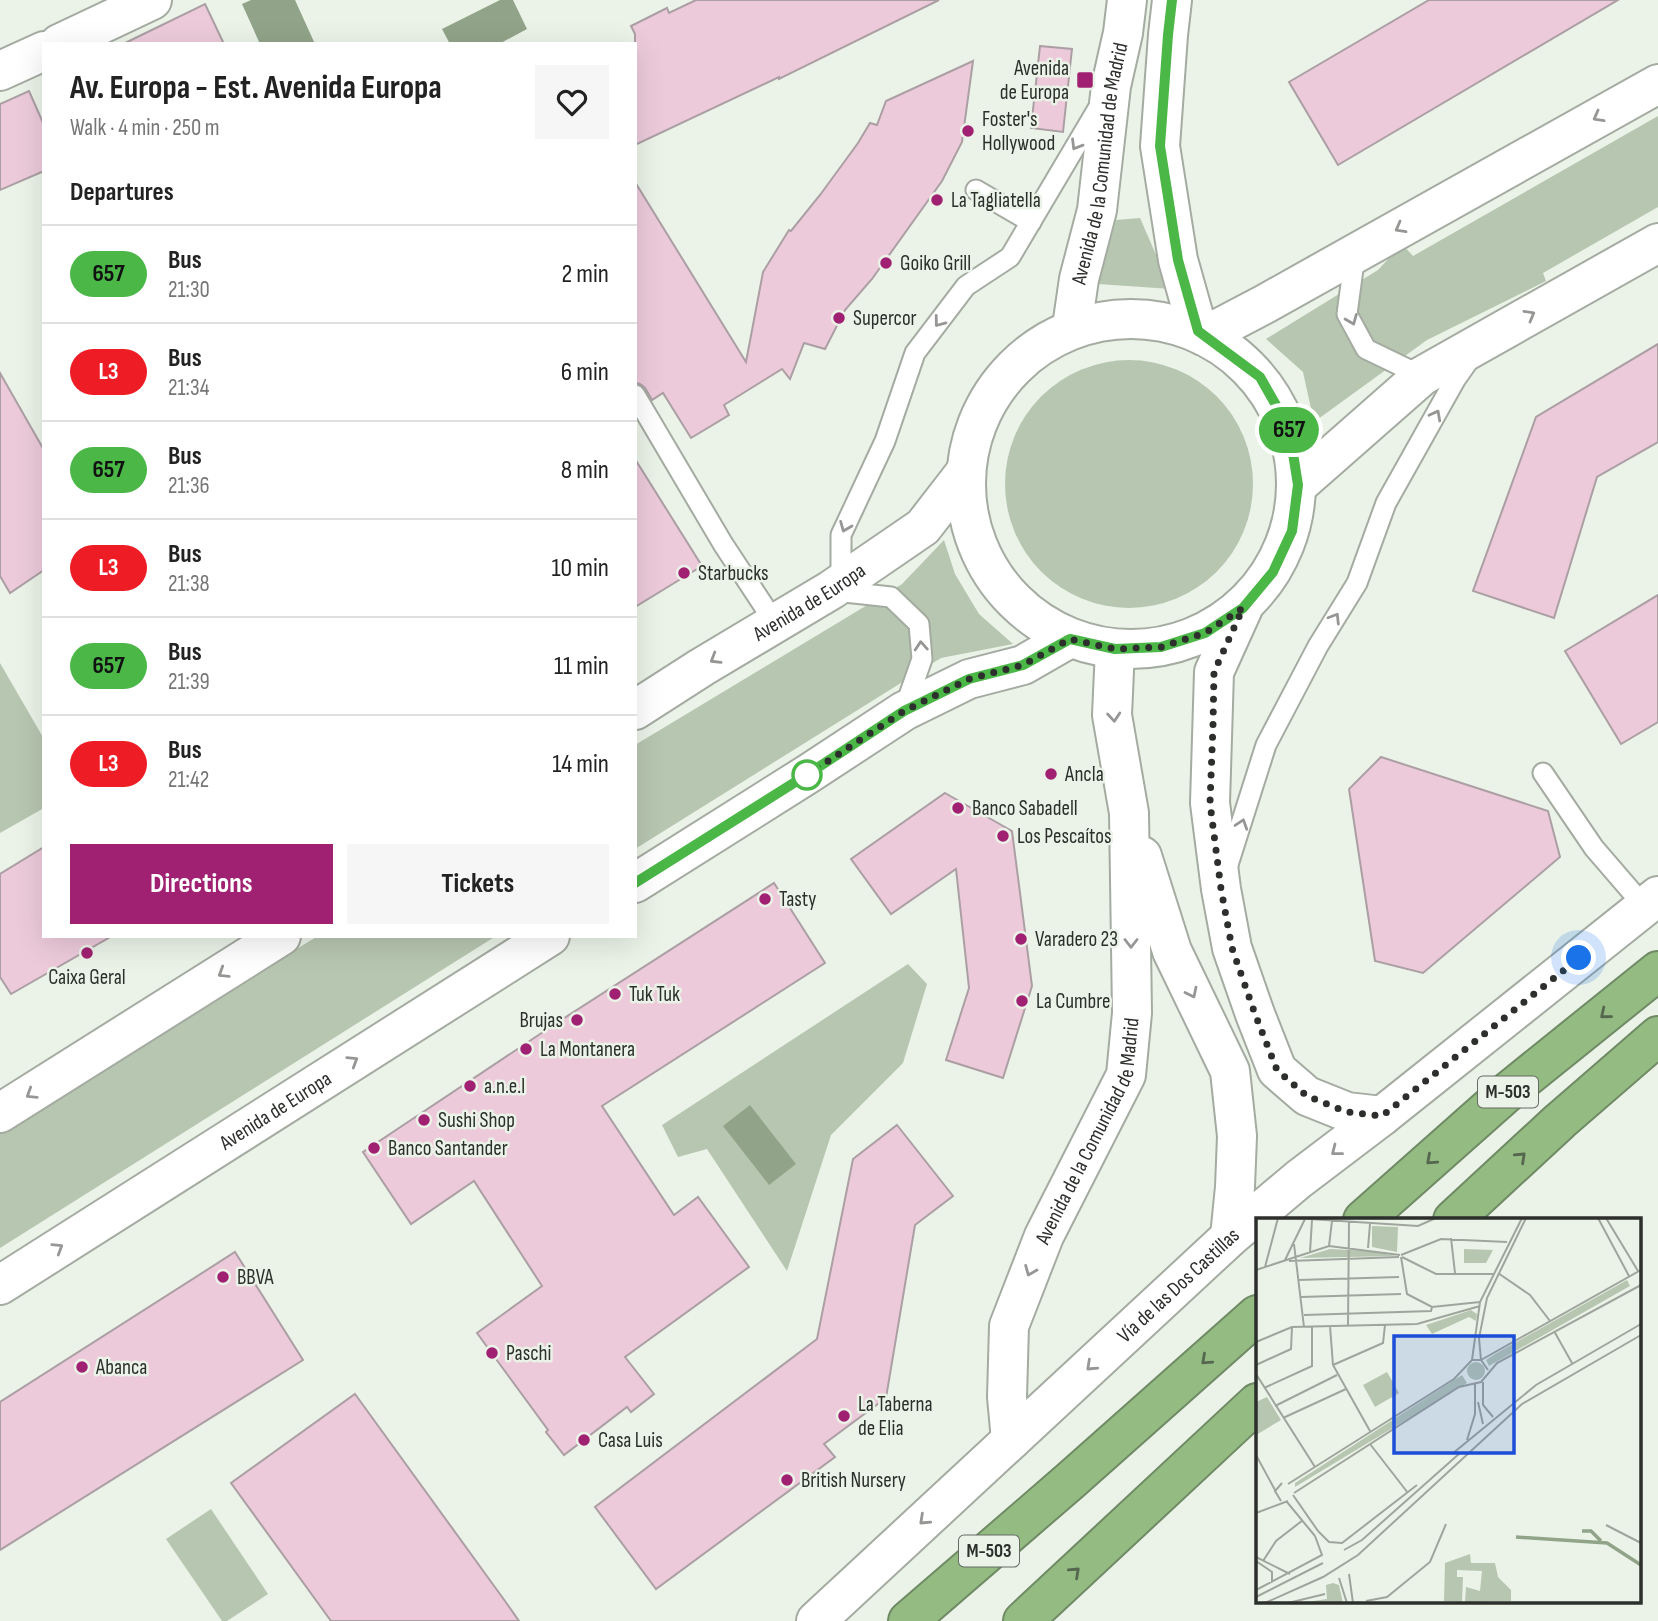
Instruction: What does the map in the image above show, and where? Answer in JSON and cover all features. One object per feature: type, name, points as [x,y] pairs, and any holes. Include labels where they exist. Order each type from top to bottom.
[{"type":"highway","name":"M-503","points":[[1365,1218],[1504,1095],[1658,971]]},
{"type":"highway","name":"M-503","points":[[1455,1218],[1560,1121],[1658,1036]]},
{"type":"highway","name":"M-503","points":[[908,1621],[1256,1316]]},
{"type":"highway","points":[[1024,1620],[1256,1404]]},
{"type":"highway","name":"M-503","points":[[926,1621],[1070,1481]]},
{"type":"street","points":[[63,42],[152,0]]},
{"type":"street","name":"Avenida de la Comunidad de Madrid","points":[[1072,327],[1079,279],[1097,210],[1111,86],[1123,33],[1127,0]]},
{"type":"street","points":[[1172,0],[1160,146],[1178,260],[1201,333]]},
{"type":"street","points":[[0,71],[42,52]]},
{"type":"street","points":[[1201,333],[1265,304],[1658,84]]},
{"type":"street","points":[[1298,485],[1422,376],[1658,243]]},
{"type":"street","points":[[1243,608],[1205,633],[1161,647],[1115,649],[1070,639],[1025,612],[990,573],[970,526],[964,474],[980,412],[1018,361],[1072,327],[1136,317],[1201,333],[1260,377],[1289,428],[1298,485],[1292,531],[1273,572],[1243,608],[1214,672],[1210,803],[1221,889],[1232,948],[1277,1070],[1307,1096],[1347,1112],[1382,1116]]},
{"type":"street","name":"Avenida de Europa","points":[[637,709],[836,586],[923,527],[964,474]]},
{"type":"street","points":[[637,882],[904,711],[969,679],[1023,665],[1070,639]]},
{"type":"street","name":"Avenida de la Comunidad de Madrid","points":[[1115,649],[1112,715],[1129,814],[1172,951],[1230,1071],[1237,1136],[1230,1237]]},
{"type":"street","name":"Avenida de la Comunidad de Madrid","points":[[1011,1440],[1007,1397],[1009,1326],[1044,1236],[1126,1074],[1132,1013],[1129,814]]},
{"type":"street","name":"Vía de las Dos Castillas","points":[[816,1621],[1230,1237],[1299,1179],[1651,901]]},
{"type":"street","points":[[0,1113],[278,938]]},
{"type":"street","name":"Avenida de Europa","points":[[0,1285],[547,938]]},
{"type":"lane","points":[[904,711],[922,659],[919,624],[891,597],[836,586],[841,535],[885,440],[915,353],[966,286],[1010,257],[1111,86]]},
{"type":"lane","points":[[976,190],[1031,222]]},
{"type":"lane","points":[[1355,254],[1347,314],[1353,326],[1366,349],[1422,376]]},
{"type":"lane","points":[[1221,889],[1266,745],[1318,646],[1357,583],[1386,503],[1455,380],[1482,343]]},
{"type":"lane","points":[[637,398],[723,544],[775,623]]},
{"type":"lane","points":[[1543,773],[1594,848],[1651,901]]},
{"type":"shaded area","points":[[251,0],[295,0],[314,42],[259,42],[242,4]]},
{"type":"shaded area","points":[[500,0],[513,0],[527,29],[503,42],[449,42],[442,29]]},
{"type":"shaded area","points":[[1658,116],[1658,207],[1543,273],[1546,281],[1427,340],[1314,422],[1303,372],[1266,339],[1378,270],[1402,244],[1413,256]]},
{"type":"shaded area","points":[[1140,218],[1171,289],[1098,284],[1116,220]]},
{"type":"shaded area","points":[[1129,360],[1165,366],[1187,375],[1207,388],[1225,406],[1238,426],[1247,448],[1253,484],[1247,520],[1238,542],[1225,562],[1207,580],[1187,593],[1165,602],[1129,608],[1093,602],[1071,593],[1051,580],[1033,562],[1020,542],[1011,520],[1005,484],[1011,448],[1020,426],[1033,406],[1051,388],[1071,375],[1093,366]]},
{"type":"shaded area","points":[[944,540],[955,574],[979,614],[1013,644],[941,658],[637,848],[637,744],[902,584]]},
{"type":"shaded area","points":[[0,663],[42,736],[42,809],[0,833]]},
{"type":"shaded area","points":[[315,938],[493,938],[0,1248],[0,1129]]},
{"type":"shaded area","points":[[908,964],[927,984],[903,1063],[831,1135],[787,1271],[707,1149],[678,1157],[662,1125]]},
{"type":"shaded area","points":[[750,1105],[796,1164],[769,1185],[723,1126]]},
{"type":"shaded area","points":[[211,1509],[268,1594],[227,1621],[222,1621],[166,1539]]},
{"type":"building","points":[[696,0],[939,0],[779,79],[637,144],[637,42],[631,26],[667,8],[669,13]]},
{"type":"building","points":[[1429,0],[1618,0],[1338,165],[1289,82]]},
{"type":"building","points":[[205,4],[223,42],[127,42]]},
{"type":"building","name":"Avenida de Europa","points":[[1040,46],[1072,49],[1063,132],[1031,128]]},
{"type":"building","points":[[973,61],[962,142],[942,181],[872,279],[845,310],[825,349],[804,343],[790,379],[782,369],[724,405],[729,415],[691,438],[663,393],[652,400],[645,388],[637,383],[637,185],[746,362],[763,272],[789,230],[791,231],[820,195],[870,123],[877,125],[886,101]]},
{"type":"building","points":[[29,91],[42,120],[42,172],[0,190],[0,104]]},
{"type":"building","points":[[1658,344],[1658,442],[1597,477],[1554,618],[1473,591],[1536,417]]},
{"type":"building","points":[[0,373],[42,446],[42,571],[10,593],[0,576]]},
{"type":"building","points":[[637,462],[702,566],[637,606]]},
{"type":"building","points":[[1658,595],[1658,722],[1621,744],[1565,651]]},
{"type":"building","points":[[1381,757],[1548,811],[1560,857],[1423,973],[1375,961],[1349,789]]},
{"type":"building","points":[[945,793],[1012,831],[1032,986],[1003,1078],[946,1060],[969,988],[956,869],[891,914],[851,859]]},
{"type":"building","points":[[42,848],[42,938],[109,938],[11,994],[0,977],[0,874]]},
{"type":"building","points":[[774,883],[825,963],[602,1106],[674,1215],[698,1197],[749,1267],[625,1357],[654,1394],[631,1412],[627,1407],[564,1455],[477,1333],[542,1286],[474,1181],[411,1224],[363,1152]]},
{"type":"building","points":[[897,1125],[953,1196],[915,1225],[886,1398],[824,1444],[835,1457],[656,1589],[595,1507],[817,1339],[853,1159]]},
{"type":"building","points":[[235,1252],[303,1360],[0,1550],[0,1402]]},
{"type":"building","points":[[355,1394],[519,1621],[331,1621],[231,1483]]},
{"type":"bus line","name":"657","points":[[637,882],[904,711],[969,679],[1023,665],[1070,639],[1115,649],[1161,647],[1205,633],[1243,608],[1273,572],[1292,531],[1298,485],[1289,428],[1260,377],[1198,331],[1178,260],[1160,146],[1172,0]]},
{"type":"place","name":"Avenida de Europa","points":[[1085,80]]},
{"type":"place","name":"Foster's Hollywood","points":[[968,131]]},
{"type":"place","name":"La Tagliatella","points":[[937,200]]},
{"type":"place","name":"Goiko Grill","points":[[886,263]]},
{"type":"place","name":"Supercor","points":[[839,318]]},
{"type":"place","name":"Starbucks","points":[[684,573]]},
{"type":"place","name":"Ancla","points":[[1051,774]]},
{"type":"place","name":"Banco Sabadell","points":[[958,808]]},
{"type":"place","name":"Los Pescaítos","points":[[1003,836]]},
{"type":"place","name":"Tasty","points":[[765,899]]},
{"type":"place","name":"Varadero 23","points":[[1021,939]]},
{"type":"place","name":"Caixa Geral","points":[[87,953]]},
{"type":"place","name":"Tuk Tuk","points":[[615,994]]},
{"type":"place","name":"La Cumbre","points":[[1022,1001]]},
{"type":"place","name":"Brujas","points":[[577,1020]]},
{"type":"place","name":"La Montanera","points":[[526,1049]]},
{"type":"place","name":"a.n.e.l","points":[[470,1086]]},
{"type":"place","name":"Sushi Shop","points":[[424,1120]]},
{"type":"place","name":"Banco Santander","points":[[374,1148]]},
{"type":"place","name":"BBVA","points":[[223,1277]]},
{"type":"place","name":"Paschi","points":[[492,1353]]},
{"type":"place","name":"Abanca","points":[[82,1367]]},
{"type":"place","name":"La Taberna de Elia","points":[[844,1416]]},
{"type":"place","name":"Casa Luis","points":[[584,1440]]},
{"type":"place","name":"British Nursery","points":[[787,1480]]},
{"type":"route","points":[[807,775],[904,711],[969,679],[1023,665],[1070,639],[1115,649],[1161,647],[1205,633],[1243,608],[1214,672],[1210,803],[1232,948],[1277,1070],[1307,1096],[1347,1112],[1382,1116],[1579,958]]}]
